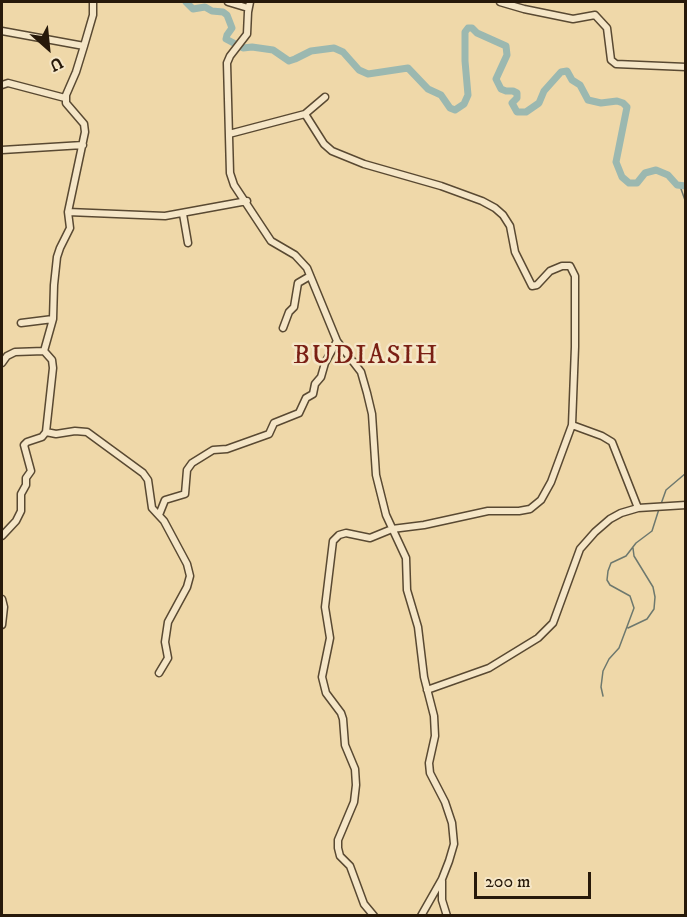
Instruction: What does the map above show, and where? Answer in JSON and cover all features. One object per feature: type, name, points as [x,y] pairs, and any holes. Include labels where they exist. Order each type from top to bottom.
[{"type":"street","points":[[44,351],[53,319],[57,257],[70,228],[68,212],[85,127],[65,98],[84,46],[93,15],[93,2]]},
{"type":"street","points":[[228,2],[249,5],[247,31],[241,44],[228,59],[227,68],[231,178],[271,241],[299,258],[310,276],[337,341],[360,372],[368,393],[372,414],[376,474],[392,529],[406,558],[407,584],[418,627],[422,668],[435,727],[430,774],[446,802],[452,823],[454,844],[442,879],[421,915]]},
{"type":"street","points":[[500,2],[573,19],[595,15],[607,28],[611,60],[616,64],[686,67]]},
{"type":"street","points":[[2,31],[67,39],[84,46]]},
{"type":"street","points":[[2,85],[8,83],[65,98]]},
{"type":"street","points":[[229,134],[305,114],[325,97]]},
{"type":"street","points":[[305,114],[324,144],[332,151],[364,164],[451,190],[495,208],[510,226],[514,252],[532,286],[536,286],[544,275],[567,266],[573,269],[576,282],[572,425],[546,493],[537,505],[519,512],[488,511],[430,524],[392,529],[370,538],[346,533],[335,537],[325,607],[330,638],[322,673],[323,685],[343,719],[345,745],[355,770],[356,785],[354,802],[338,840],[338,848],[340,856],[350,866],[364,904],[375,915]]},
{"type":"street","points":[[2,150],[83,145]]},
{"type":"street","points":[[68,212],[146,216],[183,214],[247,201]]},
{"type":"street","points":[[183,214],[189,243]]},
{"type":"street","points":[[283,328],[294,306],[298,284],[310,276]]},
{"type":"street","points":[[21,323],[53,319]]},
{"type":"street","points":[[159,515],[165,500],[185,494],[187,470],[192,463],[213,450],[227,449],[269,434],[274,423],[299,413],[306,398],[313,394],[315,384],[321,377],[325,363],[337,341]]},
{"type":"street","points":[[2,363],[4,355],[15,352],[44,351]]},
{"type":"street","points":[[2,536],[16,522],[21,511],[21,494],[31,471],[24,445],[42,437],[46,432],[53,368],[52,360],[44,351]]},
{"type":"street","points":[[572,425],[602,435],[612,442],[638,508]]},
{"type":"street","points":[[46,432],[57,434],[87,432],[146,477],[150,486],[152,508],[164,521],[187,564],[190,576],[188,587],[168,622],[165,642],[168,658],[159,673]]},
{"type":"street","points":[[427,690],[489,668],[538,638],[553,623],[576,558],[585,543],[610,519],[638,508],[686,505]]},
{"type":"street","points":[[2,599],[4,606],[2,625]]},
{"type":"street","points":[[442,879],[442,900],[447,915]]},
{"type":"waterway","points":[[186,2],[193,9],[205,7],[227,15],[232,28],[226,39],[243,48],[273,50],[289,61],[311,51],[334,48],[343,52],[359,70],[368,74],[408,68],[428,89],[441,95],[450,108],[455,110],[464,104],[468,95],[465,32],[468,28],[472,28],[477,33],[506,46],[507,55],[496,79],[501,89],[517,93],[517,98],[512,103],[517,112],[526,112],[539,103],[544,91],[561,72],[567,71],[572,80],[580,85],[588,100],[601,103],[617,101],[627,107],[616,162],[622,177],[629,183],[637,183],[645,173],[656,170],[668,175],[677,185],[686,186]]},
{"type":"waterway","points":[[680,186],[686,203]]},
{"type":"waterway","points":[[661,504],[666,490],[686,473]]},
{"type":"waterway","points":[[603,696],[601,687],[603,671],[609,659],[619,648],[634,608],[630,596],[610,585],[607,580],[608,571],[611,563],[626,556],[636,543],[652,531],[659,509]]},
{"type":"waterway","points":[[628,628],[647,619],[654,609],[655,597],[653,587],[634,556],[633,548]]},
{"type":"district","name":"BUDIASIH","points":[[366,357]]}]
